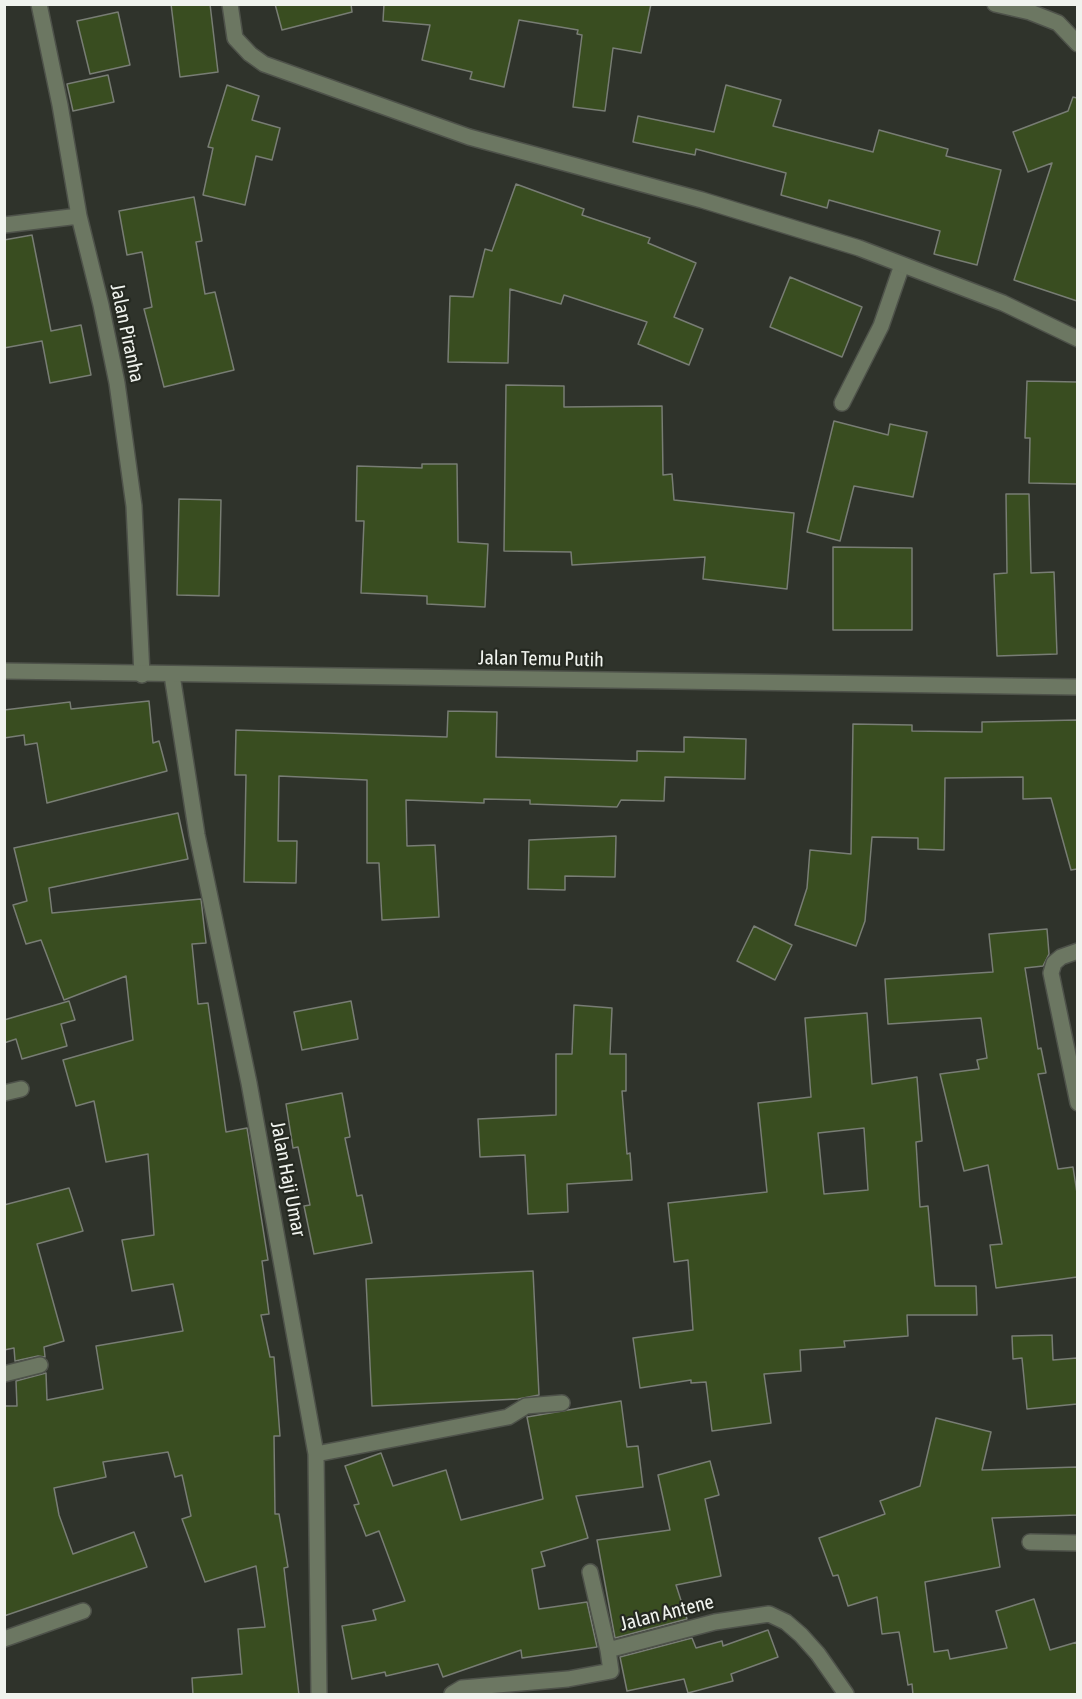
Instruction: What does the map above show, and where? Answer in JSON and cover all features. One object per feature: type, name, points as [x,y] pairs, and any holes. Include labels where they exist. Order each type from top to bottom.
[{"type":"street","name":"Jalan Piranha","points":[[39,4],[60,105],[79,216],[102,304],[117,383],[134,506],[142,675]]},
{"type":"street","points":[[230,4],[235,38],[250,54],[264,64],[469,137],[702,200],[859,248],[1003,303],[1077,339]]},
{"type":"street","points":[[995,4],[1030,12],[1058,23],[1077,44]]},
{"type":"street","points":[[4,225],[79,216]]},
{"type":"street","points":[[842,403],[881,326],[902,265]]},
{"type":"street","name":"Jalan Temu Putih","points":[[4,671],[142,675],[1077,687]]},
{"type":"street","name":"Jalan Haji Umar","points":[[172,675],[197,834],[249,1083],[316,1455],[319,1695]]},
{"type":"street","points":[[1077,951],[1061,957],[1054,963],[1051,973],[1077,1103]]},
{"type":"street","points":[[4,1092],[21,1089]]},
{"type":"street","points":[[4,1374],[40,1365]]},
{"type":"street","points":[[316,1455],[508,1417],[526,1406],[562,1402]]},
{"type":"street","points":[[1030,1542],[1077,1543]]},
{"type":"street","points":[[590,1572],[609,1650]]},
{"type":"street","points":[[4,1639],[83,1611]]},
{"type":"street","name":"Jalan Antene","points":[[452,1695],[462,1688],[568,1678],[611,1671],[609,1650],[715,1622],[769,1614],[786,1622],[801,1635],[818,1654],[846,1695]]},
{"type":"building","points":[[171,4],[210,4],[218,72],[180,77]]},
{"type":"building","points":[[275,4],[351,4],[352,12],[282,30]]},
{"type":"building","points":[[384,4],[651,4],[641,53],[613,48],[605,111],[573,107],[582,35],[577,34],[578,30],[519,20],[504,87],[470,79],[472,72],[422,60],[430,25],[383,21]]},
{"type":"building","points":[[118,12],[130,65],[90,74],[77,21]]},
{"type":"building","points":[[108,75],[114,102],[73,111],[67,84]]},
{"type":"building","points":[[227,85],[259,96],[252,120],[280,128],[272,160],[256,156],[245,205],[203,195],[213,148],[208,147]]},
{"type":"building","points":[[726,85],[781,100],[773,126],[873,152],[879,130],[948,149],[946,156],[1001,170],[977,265],[934,254],[940,231],[829,200],[827,208],[781,195],[786,173],[696,149],[695,155],[633,142],[638,116],[714,132]]},
{"type":"building","points":[[1073,97],[1077,98],[1077,301],[1014,280],[1052,163],[1028,172],[1013,132],[1068,111]]},
{"type":"building","points":[[516,184],[584,209],[582,215],[650,238],[648,243],[696,263],[674,317],[703,329],[689,365],[638,344],[647,322],[564,295],[561,304],[510,289],[508,363],[448,362],[450,296],[473,297],[485,249],[492,251]]},
{"type":"building","points":[[194,197],[202,241],[196,242],[205,294],[215,292],[234,370],[164,387],[144,309],[152,307],[142,252],[127,255],[119,211]]},
{"type":"building","points":[[32,235],[51,331],[81,325],[91,375],[50,383],[42,341],[4,348],[4,240]]},
{"type":"building","points":[[790,277],[862,307],[842,357],[770,327]]},
{"type":"building","points":[[1027,381],[1077,382],[1077,484],[1029,483],[1030,438],[1025,438]]},
{"type":"building","points":[[506,385],[564,386],[564,407],[662,406],[663,475],[672,474],[674,500],[794,513],[787,589],[703,579],[705,557],[572,565],[571,552],[504,551]]},
{"type":"building","points":[[834,421],[888,435],[890,424],[927,432],[913,497],[854,486],[840,541],[807,532]]},
{"type":"building","points":[[422,464],[457,464],[458,542],[488,544],[485,607],[427,604],[427,596],[361,593],[364,521],[356,521],[357,466],[422,468]]},
{"type":"building","points":[[1006,494],[1029,494],[1031,573],[1054,572],[1057,654],[997,656],[994,574],[1007,573]]},
{"type":"building","points":[[179,499],[221,500],[219,596],[177,595]]},
{"type":"building","points":[[833,547],[912,548],[912,630],[833,630]]},
{"type":"building","points":[[149,701],[153,743],[159,741],[167,771],[47,803],[37,743],[25,745],[24,735],[4,738],[4,710],[70,702],[71,709]]},
{"type":"building","points":[[448,711],[497,712],[496,757],[637,761],[637,751],[684,752],[684,737],[746,739],[745,779],[665,777],[664,801],[621,800],[617,807],[530,804],[530,800],[484,799],[484,803],[406,800],[407,846],[435,845],[439,917],[382,920],[379,863],[367,863],[367,780],[279,776],[278,841],[297,841],[296,883],[244,882],[246,775],[235,775],[236,730],[447,737]]},
{"type":"building","points":[[1077,720],[1077,869],[1071,870],[1051,798],[1023,799],[1023,777],[945,778],[944,850],[918,849],[918,838],[872,837],[865,921],[856,946],[795,925],[807,888],[810,850],[851,854],[853,724],[912,725],[912,731],[982,732],[982,722]]},
{"type":"building","points":[[178,813],[188,859],[49,888],[52,913],[201,899],[206,943],[192,944],[198,1004],[208,1003],[226,1132],[247,1128],[268,1260],[262,1261],[269,1314],[261,1315],[270,1357],[274,1357],[280,1436],[274,1436],[275,1514],[279,1514],[288,1567],[284,1568],[299,1695],[193,1695],[192,1678],[242,1674],[238,1629],[265,1627],[256,1566],[205,1582],[182,1519],[191,1516],[182,1475],[175,1477],[168,1452],[103,1462],[106,1477],[54,1488],[59,1515],[73,1554],[134,1532],[147,1567],[4,1616],[4,1406],[17,1406],[16,1381],[46,1373],[47,1400],[103,1389],[96,1346],[183,1331],[173,1284],[132,1291],[122,1240],[154,1235],[148,1154],[106,1162],[94,1101],[76,1106],[63,1060],[133,1040],[126,976],[64,1000],[41,940],[26,944],[13,905],[27,901],[14,848]]},
{"type":"building","points":[[616,836],[615,877],[565,876],[565,890],[528,889],[529,840]]},
{"type":"building","points":[[754,926],[792,945],[775,980],[737,961]]},
{"type":"building","points":[[1047,929],[1049,954],[1043,966],[1025,968],[1038,1049],[1041,1048],[1046,1073],[1038,1074],[1058,1169],[1073,1167],[1077,1193],[1077,1277],[996,1288],[990,1245],[1002,1244],[988,1165],[964,1171],[940,1074],[979,1069],[977,1060],[987,1058],[981,1018],[888,1024],[885,979],[993,972],[989,934]]},
{"type":"building","points":[[69,1001],[75,1020],[61,1024],[67,1046],[22,1059],[16,1039],[4,1043],[4,1020]]},
{"type":"building","points":[[351,1001],[358,1039],[302,1050],[294,1012]]},
{"type":"building","points":[[574,1005],[612,1008],[610,1054],[626,1054],[626,1091],[622,1091],[627,1154],[630,1153],[632,1180],[567,1184],[568,1212],[528,1214],[525,1155],[480,1157],[478,1119],[556,1115],[556,1054],[572,1054]]},
{"type":"building","points":[[867,1013],[872,1084],[917,1077],[922,1141],[916,1142],[920,1207],[928,1206],[935,1286],[976,1286],[977,1315],[907,1315],[908,1336],[844,1341],[845,1347],[800,1350],[801,1371],[764,1374],[771,1423],[712,1431],[706,1382],[691,1383],[691,1380],[640,1388],[633,1338],[693,1330],[688,1260],[674,1262],[668,1203],[767,1192],[758,1103],[811,1097],[805,1018]],"holes":[[[864,1128],[868,1190],[824,1194],[818,1133]]]},
{"type":"building","points":[[342,1093],[350,1137],[345,1138],[357,1196],[362,1195],[372,1243],[314,1254],[304,1206],[310,1205],[298,1147],[293,1148],[286,1104]]},
{"type":"building","points":[[69,1188],[83,1231],[37,1244],[64,1341],[44,1347],[45,1357],[38,1356],[15,1361],[14,1348],[4,1350],[4,1205]]},
{"type":"building","points":[[533,1271],[539,1395],[518,1399],[372,1406],[366,1279]]},
{"type":"building","points":[[1052,1335],[1053,1360],[1077,1358],[1077,1404],[1027,1409],[1022,1358],[1013,1359],[1012,1336]]},
{"type":"building","points":[[621,1401],[627,1447],[638,1446],[643,1487],[576,1496],[588,1538],[541,1552],[545,1566],[532,1569],[539,1609],[587,1602],[597,1647],[522,1658],[521,1650],[443,1677],[438,1664],[386,1676],[385,1672],[352,1679],[342,1626],[376,1620],[373,1610],[405,1601],[379,1531],[366,1536],[354,1505],[359,1504],[345,1466],[381,1453],[393,1486],[446,1470],[461,1520],[543,1499],[527,1417]]},
{"type":"building","points":[[936,1418],[991,1432],[982,1470],[1077,1467],[1077,1515],[992,1518],[1000,1567],[925,1582],[934,1652],[948,1650],[950,1659],[1007,1648],[996,1611],[1034,1599],[1050,1650],[1077,1642],[1077,1695],[913,1695],[912,1684],[908,1685],[899,1632],[882,1634],[877,1597],[848,1606],[838,1575],[833,1576],[819,1538],[885,1514],[880,1501],[920,1486]]},
{"type":"building","points":[[710,1461],[719,1495],[705,1499],[721,1576],[676,1585],[687,1619],[615,1638],[597,1540],[670,1530],[658,1475]]},
{"type":"building","points":[[768,1630],[778,1657],[731,1674],[733,1681],[688,1693],[684,1679],[627,1691],[620,1657],[692,1638],[696,1648],[722,1641],[723,1646]]}]
